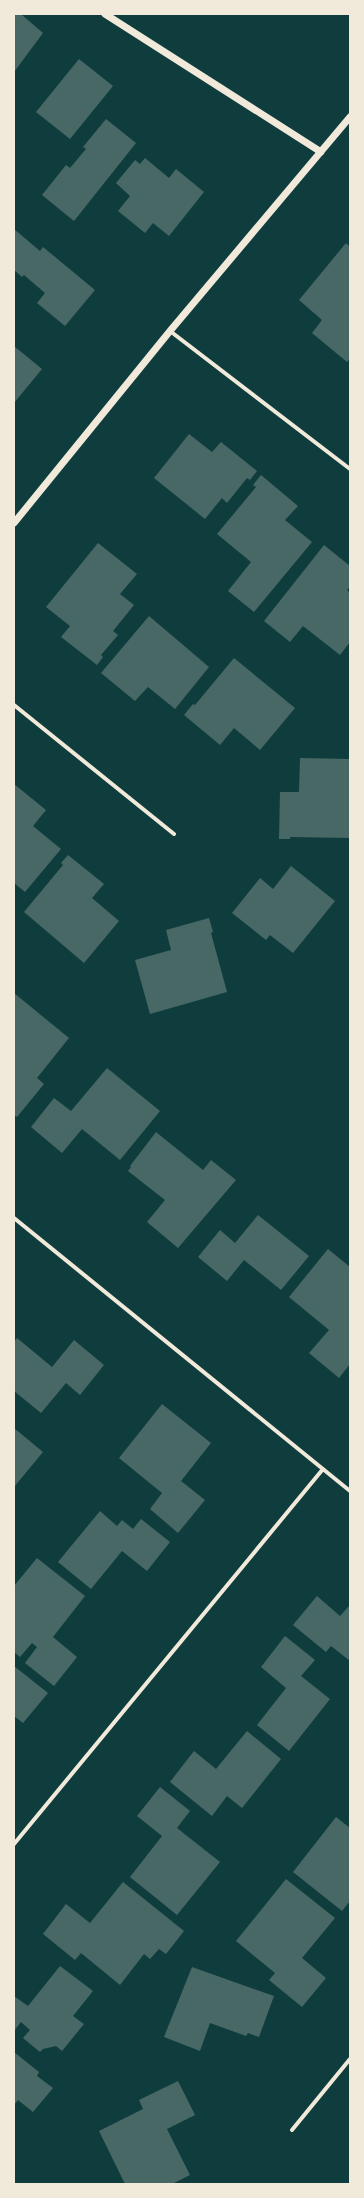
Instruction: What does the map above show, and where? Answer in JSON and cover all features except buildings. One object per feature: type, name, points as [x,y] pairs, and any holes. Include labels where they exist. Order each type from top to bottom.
[{"type":"street","points":[[105,14],[321,152]]},
{"type":"street","points":[[14,523],[170,331],[350,117]]},
{"type":"street","points":[[170,331],[350,469]]},
{"type":"street","points":[[14,705],[174,834]]},
{"type":"street","points":[[14,1219],[350,1491]]},
{"type":"street","points":[[14,1844],[323,1469]]},
{"type":"street","points":[[292,2130],[350,2059]]}]
